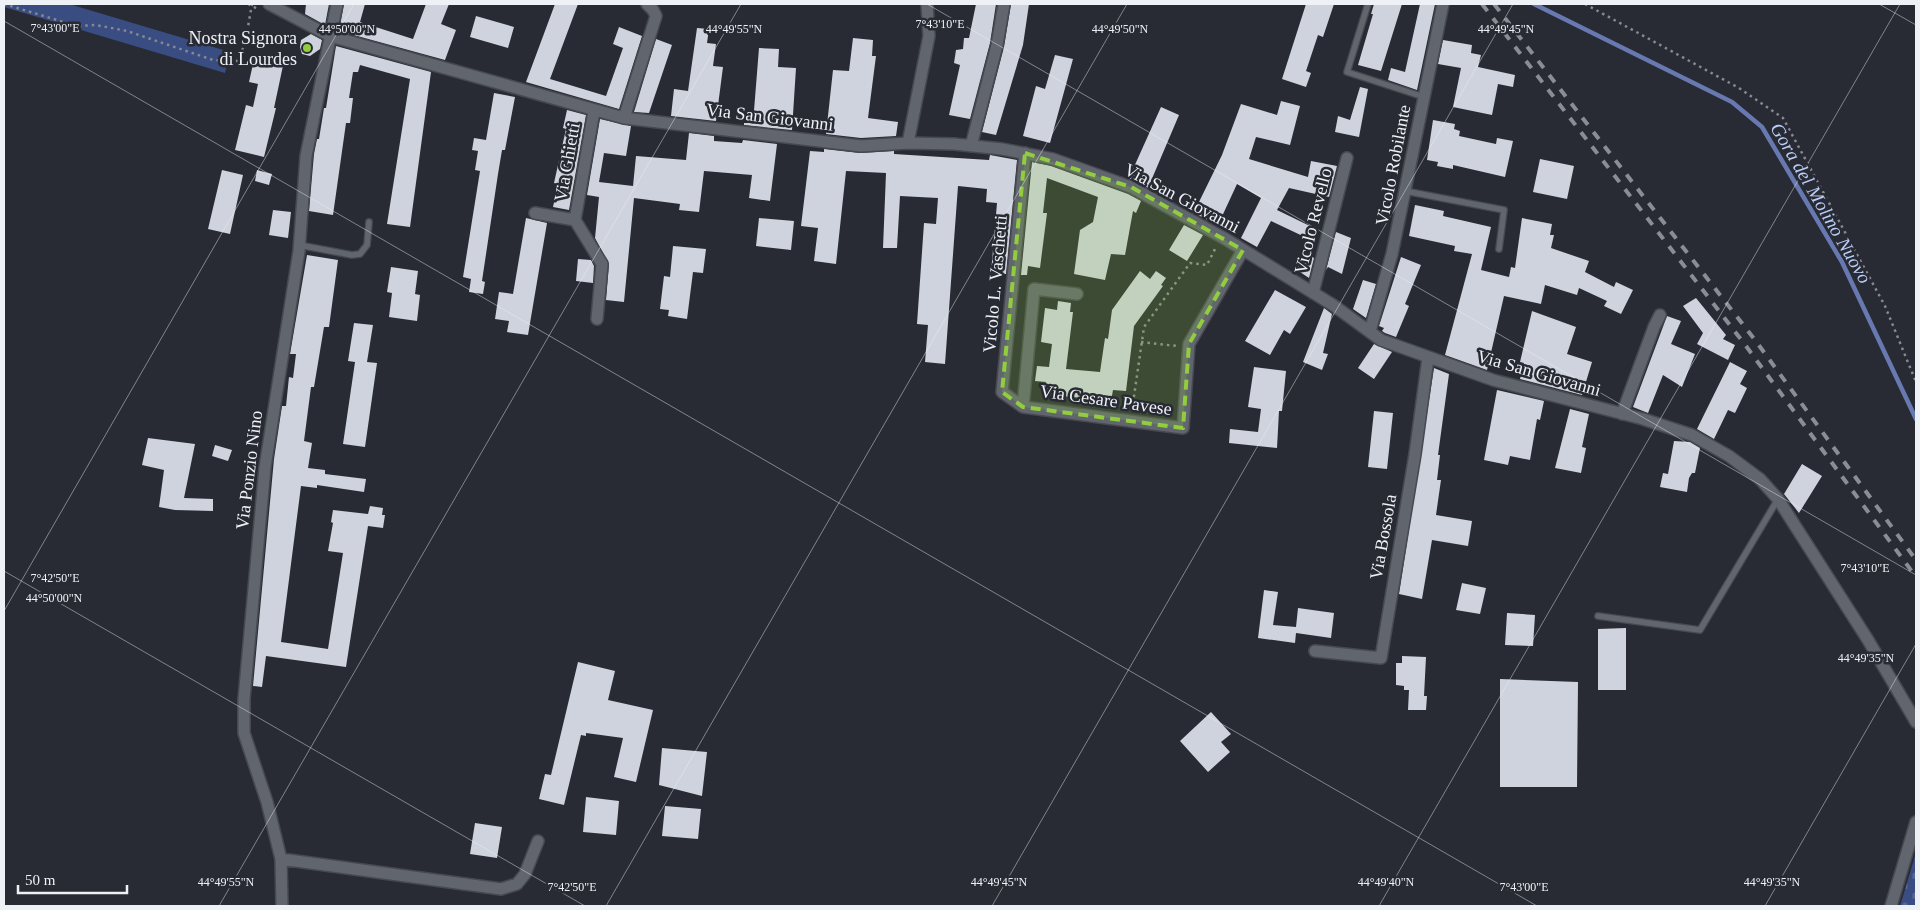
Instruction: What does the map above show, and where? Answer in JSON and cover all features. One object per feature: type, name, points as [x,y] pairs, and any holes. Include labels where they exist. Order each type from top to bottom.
[{"type":"street","name":"Via San Giovanni","points":[[269,4],[330,36],[624,118],[861,146],[908,143],[972,146],[1025,153],[1053,159],[1132,186],[1313,293],[1381,340],[1493,380],[1622,414],[1692,435],[1729,456],[1760,479],[1778,498],[1868,640],[1916,722]]},
{"type":"street","name":"Via Ponzio Nino","points":[[282,906],[281,859],[267,802],[244,733],[244,699],[265,467],[299,245],[306,156],[337,4]]},
{"type":"street","points":[[624,118],[656,16],[654,10],[647,4]]},
{"type":"street","points":[[908,143],[928,36],[927,4]]},
{"type":"street","points":[[972,146],[997,45],[1004,4]]},
{"type":"street","name":"Vicolo Robilante","points":[[1370,331],[1392,254],[1443,4]]},
{"type":"street","name":"Via Ghietti","points":[[575,220],[594,111]]},
{"type":"street","name":"Vicolo L. Vaschetti","points":[[1023,407],[1002,392],[1025,153]]},
{"type":"street","name":"Vicolo Revello","points":[[1313,293],[1346,158]]},
{"type":"street","points":[[535,213],[575,220],[602,264],[597,319]]},
{"type":"street","name":"Via Cesare Pavese","points":[[1077,294],[1034,289],[1023,407],[1183,428],[1189,347],[1243,250]]},
{"type":"street","points":[[1622,414],[1660,315]]},
{"type":"street","name":"Via Bossola","points":[[1315,651],[1381,658],[1415,454],[1428,358]]},
{"type":"street","points":[[1892,906],[1916,822]]},
{"type":"street","points":[[281,859],[500,889],[516,884],[525,874],[538,841]]},
{"type":"lane","points":[[1368,4],[1347,72],[1424,97]]},
{"type":"lane","points":[[1405,191],[1504,210],[1499,249]]},
{"type":"lane","points":[[299,245],[352,255],[360,254],[367,245],[369,222]]},
{"type":"lane","points":[[1598,616],[1700,630],[1778,498]]},
{"type":"path","points":[[4,4],[77,26],[96,25],[127,31],[213,60],[237,61],[245,44],[252,4]]},
{"type":"path","points":[[1585,4],[1739,88],[1783,118],[1885,306],[1916,382]]},
{"type":"path","points":[[1130,421],[1144,327],[1190,263],[1207,265],[1221,237]]},
{"type":"path","points":[[1141,342],[1189,347]]},
{"type":"highlighted area","points":[[1025,153],[1131,187],[1243,250],[1189,344],[1183,428],[1023,407],[1002,392]]},
{"type":"green space","points":[[4,4],[69,4],[230,52],[225,73],[4,7]]},
{"type":"green space","points":[[1916,853],[1916,906],[1900,906]]},
{"type":"building","points":[[306,4],[329,4],[325,25],[305,14]]},
{"type":"building","points":[[344,4],[365,4],[360,22],[413,39],[426,4],[449,4],[441,24],[456,30],[445,60],[339,31]]},
{"type":"building","points":[[555,4],[578,4],[550,79],[606,96],[623,48],[613,44],[619,27],[642,36],[619,109],[526,82]]},
{"type":"building","points":[[976,4],[996,4],[990,43],[970,119],[949,115],[960,65],[954,63],[956,50],[963,49],[964,38],[969,38]]},
{"type":"building","points":[[1011,4],[1029,4],[1023,45],[996,135],[982,132],[1004,47]]},
{"type":"building","points":[[1306,4],[1334,4],[1323,37],[1318,35],[1306,71],[1311,73],[1306,87],[1282,79]]},
{"type":"building","points":[[1374,4],[1402,4],[1381,71],[1358,65],[1373,14],[1371,14]]},
{"type":"building","points":[[1420,4],[1435,4],[1417,90],[1388,80],[1391,68],[1405,72]]},
{"type":"building","points":[[476,16],[514,27],[508,48],[470,37]]},
{"type":"building","points":[[697,28],[709,29],[707,43],[716,44],[713,66],[723,67],[716,121],[671,116],[674,89],[688,91]]},
{"type":"building","name":"Nostra Signora di Lourdes","points":[[311,34],[322,40],[320,49],[310,56],[302,54],[300,47],[301,40]]},
{"type":"building","points":[[853,38],[873,40],[872,56],[876,56],[868,118],[898,122],[896,136],[861,138],[826,134],[833,70],[849,71]]},
{"type":"building","points":[[656,39],[672,45],[649,113],[634,112]]},
{"type":"building","points":[[1443,40],[1472,45],[1471,53],[1481,55],[1478,67],[1515,75],[1513,87],[1498,84],[1492,115],[1453,107],[1461,68],[1438,64]]},
{"type":"building","points":[[336,46],[431,72],[410,227],[387,224],[410,79],[360,65],[358,72],[353,72],[349,98],[353,98],[350,123],[346,123],[333,215],[309,211],[314,154],[317,139],[319,139],[324,108],[326,108]]},
{"type":"building","points":[[759,48],[779,49],[778,67],[796,68],[792,130],[744,125],[744,123],[753,123]]},
{"type":"building","points":[[255,55],[284,61],[274,108],[276,108],[264,157],[235,150],[246,105],[253,107],[258,84],[249,82]]},
{"type":"building","points":[[1055,55],[1073,59],[1050,143],[1023,136],[1036,86],[1045,89]]},
{"type":"building","points":[[1360,87],[1368,89],[1359,137],[1335,132],[1338,116],[1350,120]]},
{"type":"building","points":[[494,93],[515,97],[505,150],[502,150],[498,174],[482,281],[485,282],[483,294],[469,292],[471,279],[463,277],[480,171],[475,170],[478,151],[472,150],[474,138],[486,140]]},
{"type":"building","points":[[1281,101],[1300,106],[1290,145],[1256,137],[1249,159],[1308,177],[1311,161],[1337,166],[1329,197],[1289,188],[1277,210],[1314,228],[1309,239],[1271,221],[1257,247],[1241,238],[1261,198],[1237,184],[1218,225],[1192,212],[1199,202],[1222,155],[1241,104],[1277,115]]},
{"type":"building","points":[[1161,107],[1179,115],[1148,188],[1129,178]]},
{"type":"building","points":[[567,110],[586,115],[569,210],[553,207],[558,184],[554,183],[566,129],[563,128]]},
{"type":"building","points":[[600,119],[631,126],[626,156],[604,153],[599,182],[633,186],[636,156],[686,160],[689,133],[714,136],[714,141],[742,143],[743,140],[777,144],[770,201],[749,198],[752,175],[704,171],[699,212],[679,210],[680,204],[634,198],[624,302],[606,300],[609,264],[595,238],[599,197],[587,195]]},
{"type":"building","points":[[1433,120],[1455,124],[1454,129],[1460,131],[1459,136],[1496,144],[1497,138],[1513,141],[1505,177],[1453,165],[1453,169],[1437,166],[1438,162],[1427,160]]},
{"type":"building","points":[[824,149],[860,153],[894,151],[894,154],[989,160],[990,155],[1017,160],[1006,274],[991,273],[997,203],[986,202],[987,189],[958,186],[945,364],[925,362],[928,325],[917,324],[924,223],[936,224],[938,198],[900,196],[897,248],[883,248],[886,173],[846,171],[836,264],[814,261],[818,228],[801,226],[810,151],[824,152]]},
{"type":"building","points":[[1540,159],[1574,166],[1567,199],[1533,192]]},
{"type":"building","points":[[1032,162],[1051,166],[1128,194],[1141,201],[1136,213],[1133,211],[1125,255],[1111,254],[1105,280],[1074,274],[1080,230],[1093,222],[1098,197],[1047,178],[1043,213],[1047,213],[1040,268],[1028,266],[1027,275],[1021,275]]},
{"type":"building","points":[[222,170],[243,175],[230,234],[208,229]]},
{"type":"building","points":[[257,170],[272,174],[269,185],[255,181]]},
{"type":"building","points":[[1415,205],[1444,211],[1443,216],[1491,227],[1481,270],[1509,277],[1511,267],[1515,268],[1522,218],[1552,224],[1550,235],[1554,235],[1551,248],[1589,261],[1585,272],[1614,287],[1616,282],[1633,290],[1621,314],[1604,306],[1607,301],[1579,288],[1577,295],[1545,285],[1541,304],[1504,296],[1487,370],[1445,355],[1472,254],[1454,251],[1455,246],[1409,236]]},
{"type":"building","points":[[273,210],[291,212],[288,238],[269,235]]},
{"type":"building","points":[[526,218],[547,223],[528,335],[507,332],[509,321],[495,319],[499,292],[513,294]]},
{"type":"building","points":[[759,218],[794,221],[791,250],[756,246]]},
{"type":"building","points":[[1184,225],[1203,235],[1187,261],[1169,250]]},
{"type":"building","points":[[1336,232],[1351,238],[1342,274],[1328,267],[1326,270]]},
{"type":"building","points":[[673,246],[706,249],[703,273],[693,272],[687,319],[668,316],[669,310],[660,309],[664,276],[670,277]]},
{"type":"building","points":[[1304,253],[1314,258],[1309,278],[1297,270]]},
{"type":"building","points":[[307,255],[338,260],[329,327],[324,327],[314,387],[311,387],[304,441],[312,443],[308,468],[325,470],[325,474],[366,479],[364,492],[317,485],[317,488],[301,486],[281,642],[328,649],[343,553],[328,551],[333,523],[331,522],[333,510],[368,514],[370,506],[383,508],[382,515],[385,515],[383,528],[368,526],[346,667],[266,656],[262,687],[253,686],[274,459],[282,406],[286,406],[289,377],[293,378],[296,354],[290,354]]},
{"type":"building","points":[[1401,257],[1421,265],[1405,304],[1409,306],[1396,337],[1385,333],[1382,331],[1384,328],[1379,326]]},
{"type":"building","points":[[578,259],[591,260],[594,266],[593,283],[576,281]]},
{"type":"building","points":[[391,267],[418,271],[415,294],[420,295],[417,321],[389,317],[392,293],[387,292]]},
{"type":"building","points":[[1140,271],[1150,279],[1156,271],[1166,278],[1161,285],[1163,286],[1134,326],[1126,391],[1113,390],[1111,401],[1044,394],[1046,382],[1035,381],[1037,366],[1049,367],[1052,344],[1041,342],[1045,308],[1057,310],[1058,301],[1071,303],[1070,312],[1073,312],[1066,369],[1100,372],[1105,338],[1108,339],[1112,310]]},
{"type":"building","points":[[1363,280],[1376,284],[1366,318],[1353,309]]},
{"type":"building","points":[[1275,290],[1306,307],[1290,334],[1284,330],[1270,355],[1245,341]]},
{"type":"building","points":[[1696,298],[1726,335],[1723,339],[1735,345],[1728,360],[1697,344],[1703,333],[1683,306]]},
{"type":"building","points":[[1324,308],[1332,314],[1323,353],[1328,354],[1322,370],[1303,362]]},
{"type":"building","points":[[1532,311],[1576,327],[1567,354],[1592,362],[1582,395],[1520,379],[1524,363],[1520,362]]},
{"type":"building","points":[[1667,316],[1681,321],[1671,344],[1695,354],[1682,387],[1663,375],[1648,413],[1633,407]]},
{"type":"building","points":[[354,323],[373,325],[367,362],[377,363],[365,447],[343,444],[355,362],[348,361]]},
{"type":"building","points":[[1374,344],[1392,352],[1374,379],[1358,368]]},
{"type":"building","points":[[1730,362],[1747,371],[1740,384],[1747,388],[1735,413],[1728,410],[1714,439],[1697,429]]},
{"type":"building","points":[[1254,367],[1286,371],[1282,411],[1279,411],[1277,448],[1229,443],[1230,429],[1258,432],[1261,409],[1248,407]]},
{"type":"building","points":[[1434,368],[1449,374],[1438,455],[1440,455],[1437,480],[1441,480],[1436,515],[1472,521],[1468,546],[1432,540],[1422,599],[1399,594]]},
{"type":"building","points":[[1497,390],[1544,401],[1540,420],[1537,419],[1530,460],[1510,456],[1508,465],[1484,460]]},
{"type":"building","points":[[1570,409],[1589,414],[1582,447],[1586,448],[1581,473],[1555,468]]},
{"type":"building","points":[[1374,411],[1393,413],[1387,469],[1368,467]]},
{"type":"building","points":[[148,438],[195,444],[184,498],[213,499],[213,511],[175,510],[159,507],[164,470],[142,465]]},
{"type":"building","points":[[1674,441],[1690,442],[1700,448],[1695,473],[1692,473],[1689,478],[1687,492],[1660,487],[1663,473],[1668,474]]},
{"type":"building","points":[[215,445],[232,450],[228,461],[212,456]]},
{"type":"building","points":[[1802,464],[1822,476],[1799,513],[1784,494]]},
{"type":"building","points":[[1462,583],[1486,588],[1480,614],[1456,610]]},
{"type":"building","points":[[1264,590],[1278,592],[1273,625],[1296,627],[1298,608],[1334,613],[1331,638],[1296,633],[1295,643],[1258,638]]},
{"type":"building","points":[[1507,613],[1535,615],[1533,646],[1505,645]]},
{"type":"building","points":[[1626,628],[1626,690],[1598,690],[1598,629]]},
{"type":"building","points":[[1402,656],[1426,657],[1424,696],[1427,696],[1426,710],[1408,710],[1409,690],[1404,690],[1404,686],[1396,685],[1396,663],[1402,663]]},
{"type":"building","points":[[578,662],[615,671],[608,700],[653,710],[636,782],[614,777],[623,738],[586,733],[586,736],[581,735],[564,805],[539,799],[545,774],[551,775]]},
{"type":"building","points":[[1500,679],[1578,682],[1577,787],[1500,787]]},
{"type":"building","points":[[1211,712],[1231,734],[1221,742],[1230,752],[1208,772],[1180,741]]},
{"type":"building","points":[[662,748],[707,752],[702,796],[659,785]]},
{"type":"building","points":[[586,797],[619,801],[616,835],[583,832]]},
{"type":"building","points":[[665,806],[701,809],[698,839],[662,836]]},
{"type":"building","points":[[475,823],[502,827],[497,858],[470,854]]},
{"type":"waterway","name":"Gora del Molino Nuovo","points":[[1534,4],[1732,102],[1762,127],[1842,262],[1916,419]]},
{"type":"railway","points":[[1482,4],[1746,346],[1916,577]]},
{"type":"railway","points":[[1494,4],[1755,340],[1916,560]]},
{"type":"place","name":"Nostra Signora di Lourdes","points":[[307,48]]}]
